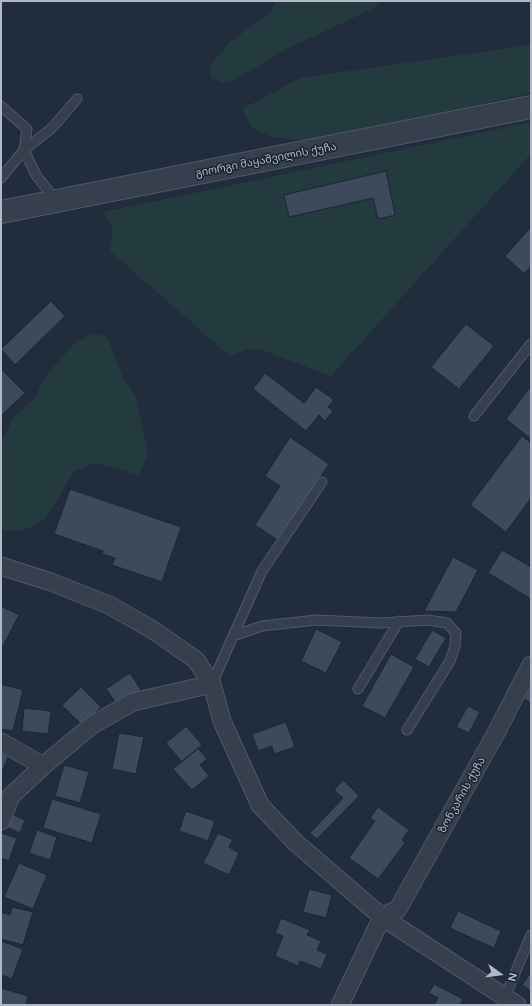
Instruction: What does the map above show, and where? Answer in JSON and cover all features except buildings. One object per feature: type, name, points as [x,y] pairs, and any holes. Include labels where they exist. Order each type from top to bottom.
[{"type":"street","name":"გიორგი მაყაშვილის ქუჩა","points":[[1,212],[531,107]]},
{"type":"street","points":[[1,566],[51,582],[109,606],[153,630],[196,660],[212,684],[222,721],[260,805],[295,842],[382,917],[511,1001]]},
{"type":"street","name":"ზონკარის ქუჩა","points":[[382,917],[398,909],[496,733],[531,665]]},
{"type":"street","points":[[1,821],[11,796],[43,766],[92,725],[133,702],[212,684]]},
{"type":"street","points":[[1,742],[43,766]]},
{"type":"street","points":[[340,1005],[382,917]]},
{"type":"lane","points":[[1,178],[24,150],[52,128],[76,99]]},
{"type":"lane","points":[[1,106],[27,128],[24,150],[36,175],[56,202]]},
{"type":"lane","points":[[474,416],[531,344]]},
{"type":"lane","points":[[212,684],[262,571],[322,482]]},
{"type":"lane","points":[[233,636],[262,626],[316,620],[380,623],[428,620],[447,623],[456,633],[455,646],[450,661],[407,730]]},
{"type":"lane","points":[[358,689],[399,621]]},
{"type":"lane","points":[[511,1001],[531,936]]},
{"type":"green space","points":[[277,1],[381,1],[374,8],[287,49],[233,81],[223,83],[211,78],[210,66],[230,42],[269,13]]},
{"type":"green space","points":[[531,44],[531,93],[316,142],[271,137],[252,127],[242,109],[300,78]]},
{"type":"green space","points":[[531,122],[530,155],[331,376],[262,350],[248,349],[230,356],[110,251],[113,229],[104,212]]},
{"type":"green space","points":[[91,334],[107,336],[123,377],[136,396],[148,454],[139,475],[96,463],[75,471],[44,520],[24,530],[1,531],[1,442],[14,417],[32,401],[49,372],[72,346]]}]
